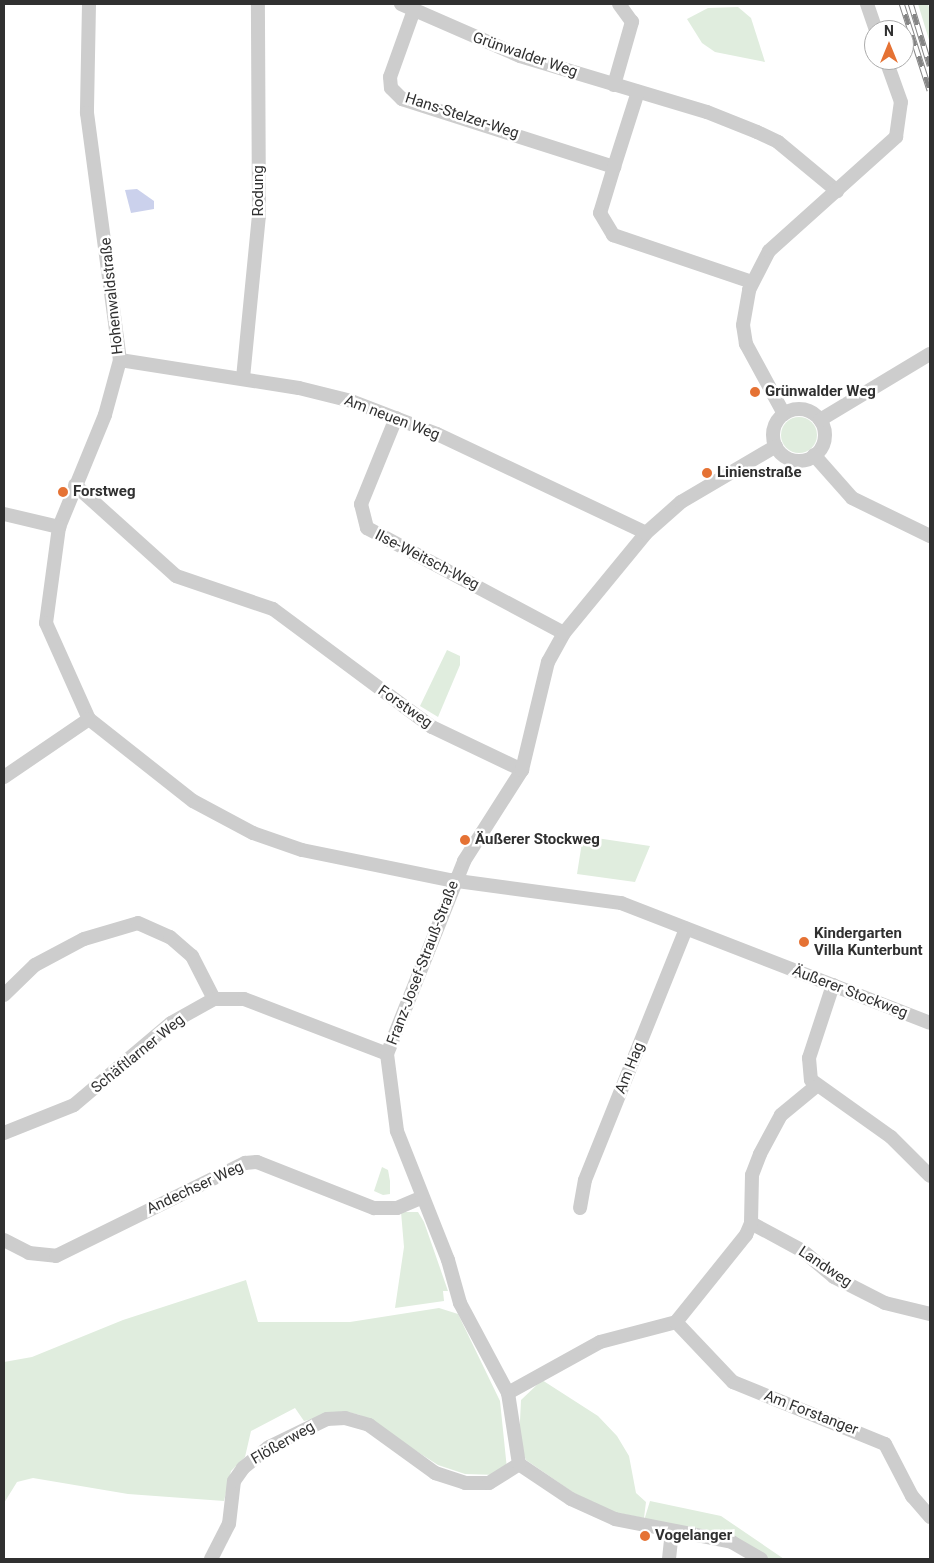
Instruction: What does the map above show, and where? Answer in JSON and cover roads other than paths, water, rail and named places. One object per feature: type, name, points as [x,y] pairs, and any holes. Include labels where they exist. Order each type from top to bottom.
[{"type":"street","name":"Hohenwaldstraße","points":[[88,719],[46,623],[59,527],[105,415],[120,360],[87,113],[89,4]]},
{"type":"street","name":"Rodung","points":[[243,378],[259,216],[258,4]]},
{"type":"street","name":"Grünwalder Weg","points":[[401,4],[520,56],[707,112],[778,142],[837,191]]},
{"type":"street","points":[[614,85],[632,22],[619,4]]},
{"type":"street","points":[[868,4],[873,20]]},
{"type":"street","name":"Hans-Stelzer-Weg","points":[[414,10],[390,77],[391,88],[402,98],[614,167]]},
{"type":"street","points":[[784,414],[746,344],[745,307],[752,282],[769,251],[884,152],[901,124],[902,102],[890,70]]},
{"type":"street","points":[[638,92],[600,213],[613,235],[752,282]]},
{"type":"street","points":[[820,420],[930,354]]},
{"type":"street","name":"Am neuen Weg","points":[[120,360],[306,389],[396,418],[646,533]]},
{"type":"street","points":[[806,410],[820,420],[824,439],[814,455],[796,460],[776,446],[774,429],[784,414],[806,410]]},
{"type":"street","name":"Ilse-Weitsch-Weg","points":[[396,418],[361,504],[367,528],[564,633]]},
{"type":"street","name":"Franz-Josef-Strauß-Straße","points":[[519,1464],[508,1393],[460,1303],[448,1260],[420,1198],[397,1131],[387,1054],[456,880],[522,770],[548,662],[564,633],[646,533],[710,482],[776,446]]},
{"type":"street","points":[[814,455],[852,498],[930,536]]},
{"type":"street","name":"Forstweg","points":[[75,485],[176,576],[273,609],[432,727],[522,770]]},
{"type":"street","points":[[4,514],[59,527]]},
{"type":"street","points":[[4,777],[88,719]]},
{"type":"street","name":"Äußerer Stockweg","points":[[88,719],[193,801],[253,833],[302,850],[456,880],[621,903],[930,1023]]},
{"type":"street","points":[[4,996],[35,965],[116,926],[138,923],[170,936],[192,956],[214,999]]},
{"type":"street","name":"Am Hag","points":[[580,1208],[585,1180],[686,929]]},
{"type":"street","points":[[833,985],[810,1058],[815,1086],[891,1137],[930,1176]]},
{"type":"street","name":"Schäftlarner Weg","points":[[4,1133],[74,1105],[171,1023],[214,999],[244,999],[387,1054]]},
{"type":"street","points":[[508,1393],[600,1342],[676,1322],[751,1223],[750,1191],[760,1154],[781,1115],[815,1086]]},
{"type":"street","name":"Andechser Weg","points":[[4,1240],[29,1254],[56,1256],[245,1163],[257,1162],[374,1208],[397,1208],[420,1198]]},
{"type":"street","name":"Landweg","points":[[751,1223],[803,1251],[842,1281],[885,1303],[930,1314]]},
{"type":"street","name":"Am Forstanger","points":[[676,1322],[733,1382],[885,1444],[912,1496],[930,1517]]},
{"type":"street","name":"Flößerweg","points":[[211,1559],[228,1524],[234,1482],[242,1468],[269,1447],[327,1419],[345,1418],[369,1426],[435,1473],[465,1484],[489,1483],[519,1464]]},
{"type":"street","points":[[519,1464],[571,1499],[615,1519],[732,1542],[761,1559]]},
{"type":"street","points":[[669,1559],[672,1531]]},
{"type":"water","points":[[137,189],[154,201],[154,209],[131,213],[125,190]]},
{"type":"railway","points":[[902,4],[930,91]]},
{"type":"railway","points":[[911,4],[930,66]]},
{"type":"place","name":"Grünwalder Weg","points":[[755,392]]},
{"type":"place","name":"Linienstraße","points":[[707,473]]},
{"type":"place","name":"Forstweg","points":[[63,492]]},
{"type":"place","name":"Äußerer Stockweg","points":[[465,840]]},
{"type":"place","name":"Kindergarten Villa Kunterbunt","points":[[804,942]]},
{"type":"place","name":"Vogelanger","points":[[645,1536]]}]
